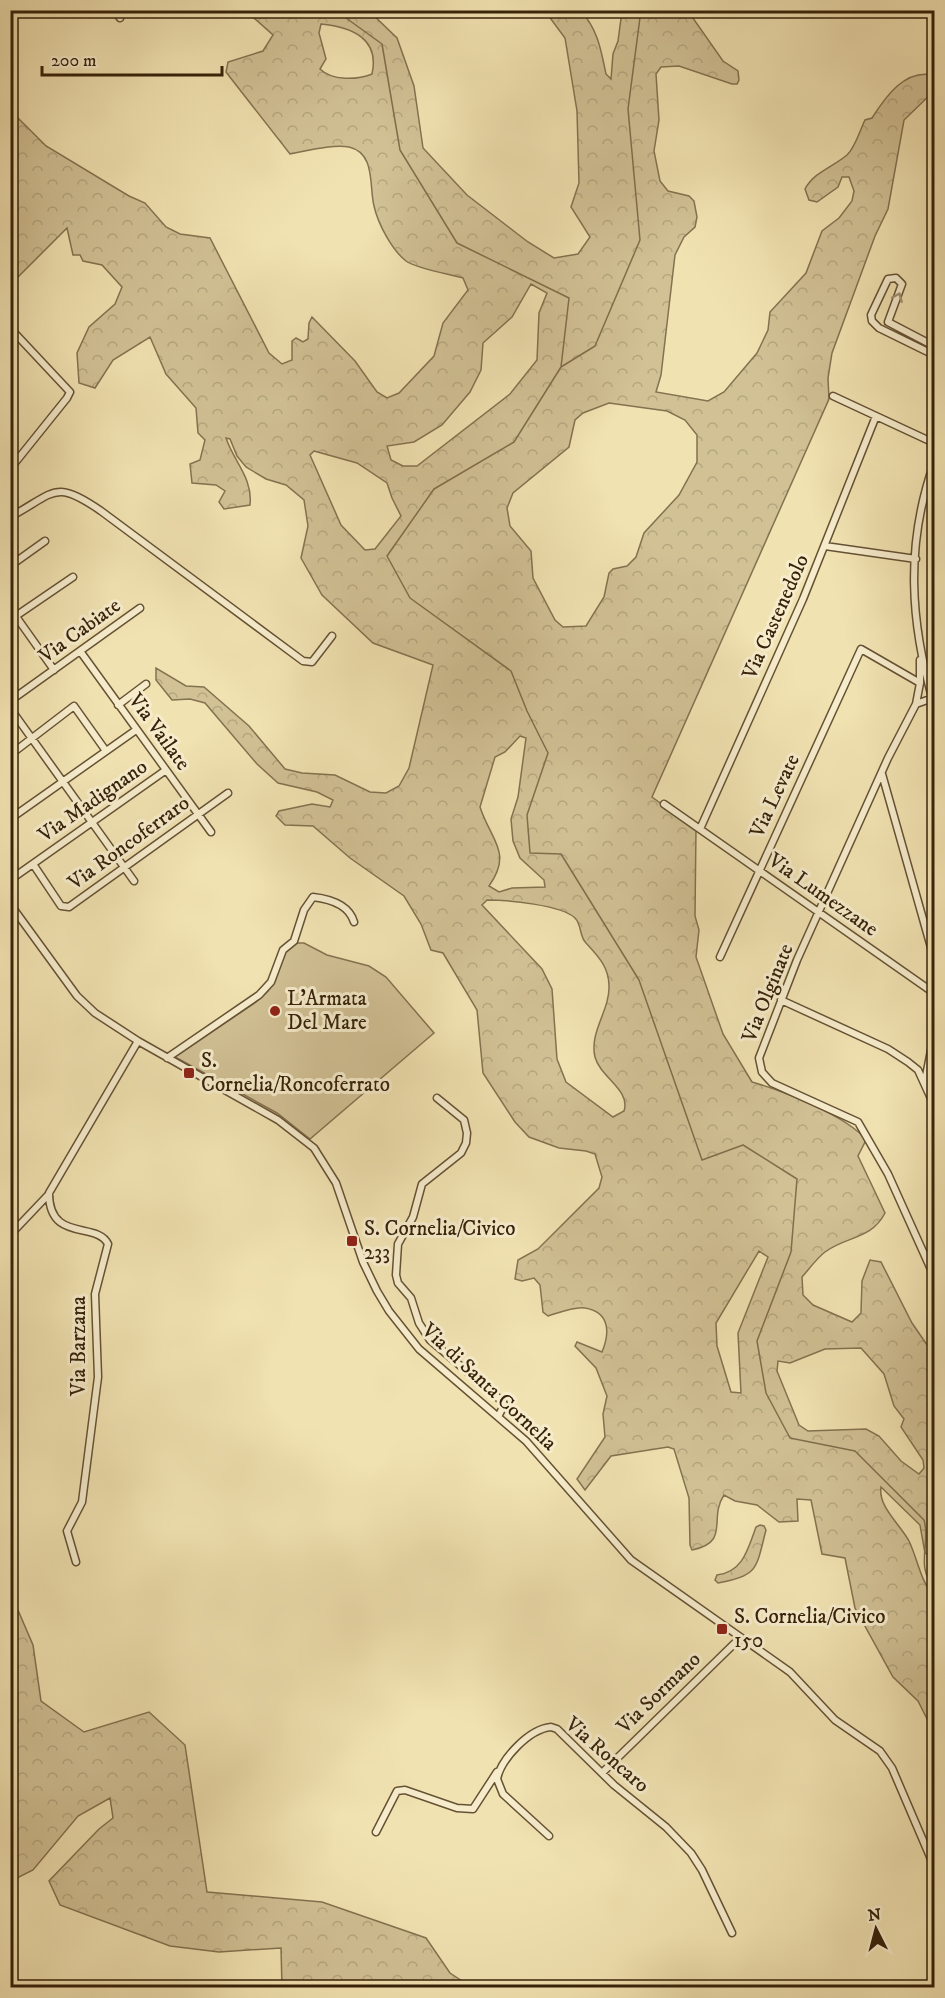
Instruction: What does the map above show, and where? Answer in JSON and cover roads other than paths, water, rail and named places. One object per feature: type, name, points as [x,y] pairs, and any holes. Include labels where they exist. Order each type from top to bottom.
[{"type":"street","points":[[114,10],[120,18]]},
{"type":"street","points":[[934,346],[888,322],[902,285],[896,278],[888,279],[871,315],[872,321],[879,328],[934,355]]},
{"type":"street","points":[[10,328],[65,385],[70,394],[10,469]]},
{"type":"street","points":[[833,396],[934,443]]},
{"type":"street","name":"Via Castenedolo","points":[[700,829],[825,546],[876,416]]},
{"type":"street","points":[[916,704],[934,701],[920,651],[914,611],[916,559],[926,491],[934,463]]},
{"type":"street","points":[[11,511],[52,492],[71,492],[101,511],[303,661],[312,662],[332,636]]},
{"type":"street","points":[[10,566],[45,541]]},
{"type":"street","points":[[825,546],[916,559]]},
{"type":"street","points":[[13,618],[72,577]]},
{"type":"street","points":[[10,608],[13,618],[54,670]]},
{"type":"street","name":"Via Cabiate","points":[[10,701],[140,608]]},
{"type":"street","name":"Via Levate","points":[[720,957],[861,650],[920,683]]},
{"type":"street","name":"Via Vailate","points":[[80,651],[211,832]]},
{"type":"street","name":"Via Olginate","points":[[920,651],[920,683],[916,704],[819,912],[759,1058],[762,1072],[772,1083],[858,1122],[888,1174],[934,1276]]},
{"type":"street","points":[[118,705],[146,684]]},
{"type":"street","points":[[10,755],[33,740],[74,706],[106,751]]},
{"type":"street","points":[[10,708],[134,881]]},
{"type":"street","points":[[10,819],[136,730]]},
{"type":"street","name":"Via Madignano","points":[[10,880],[166,770]]},
{"type":"street","points":[[882,774],[934,957]]},
{"type":"street","name":"Via Roncoferraro","points":[[33,864],[61,906],[65,908],[228,793]]},
{"type":"street","name":"Via Lumezzane","points":[[664,804],[934,993]]},
{"type":"street","points":[[167,1058],[259,995],[271,982],[283,950],[294,941],[304,910],[313,897],[339,904],[352,914],[354,922]]},
{"type":"street","name":"Via di Santa Cornelia","points":[[10,904],[77,996],[102,1018],[167,1058],[278,1120],[314,1148],[336,1183],[363,1262],[389,1311],[419,1349],[548,1463],[631,1560],[790,1672],[836,1720],[880,1751],[892,1768],[934,1866]]},
{"type":"street","points":[[781,1000],[888,1049],[918,1070],[934,1105]]},
{"type":"street","points":[[925,1081],[934,1035]]},
{"type":"street","points":[[10,1235],[49,1193],[138,1041]]},
{"type":"street","points":[[437,1098],[464,1120],[467,1133],[466,1143],[461,1153],[422,1184],[413,1217],[398,1244],[396,1275],[398,1283],[411,1298],[419,1323],[430,1340],[503,1402],[504,1405],[498,1417]]},
{"type":"street","name":"Via Barzana","points":[[49,1193],[51,1210],[58,1220],[65,1226],[102,1236],[108,1244],[95,1294],[98,1377],[82,1505],[67,1531],[76,1562]]},
{"type":"street","name":"Via Sormano","points":[[602,1773],[740,1638]]},
{"type":"street","name":"Via Roncaro","points":[[501,1767],[533,1735],[551,1727],[557,1729],[602,1773],[666,1827],[691,1853],[702,1870],[732,1933]]},
{"type":"street","points":[[376,1832],[397,1791],[405,1790],[460,1809],[473,1809],[501,1767]]},
{"type":"street","points":[[501,1767],[497,1779],[499,1789],[549,1836]]},
{"type":"waterway","points":[[335,10],[382,44],[400,150],[457,243],[569,298],[561,367],[514,442],[434,489],[387,556],[410,598],[511,671],[527,711],[548,753],[527,815],[530,853],[561,854],[639,980],[702,1160],[743,1145],[797,1179],[791,1252],[757,1341],[766,1393],[790,1438],[855,1451],[924,1520],[926,1529],[925,1571],[934,1587]]},
{"type":"waterway","points":[[561,367],[595,346],[640,240],[628,109],[641,10]]},
{"type":"place","name":"L'Armata Del Mare","points":[[275,1011]]},
{"type":"place","name":"S. Cornelia/Roncoferrato","points":[[189,1073]]},
{"type":"place","name":"S. Cornelia/Civico 233","points":[[352,1241]]},
{"type":"place","name":"S. Cornelia/Civico 150","points":[[722,1629]]}]
